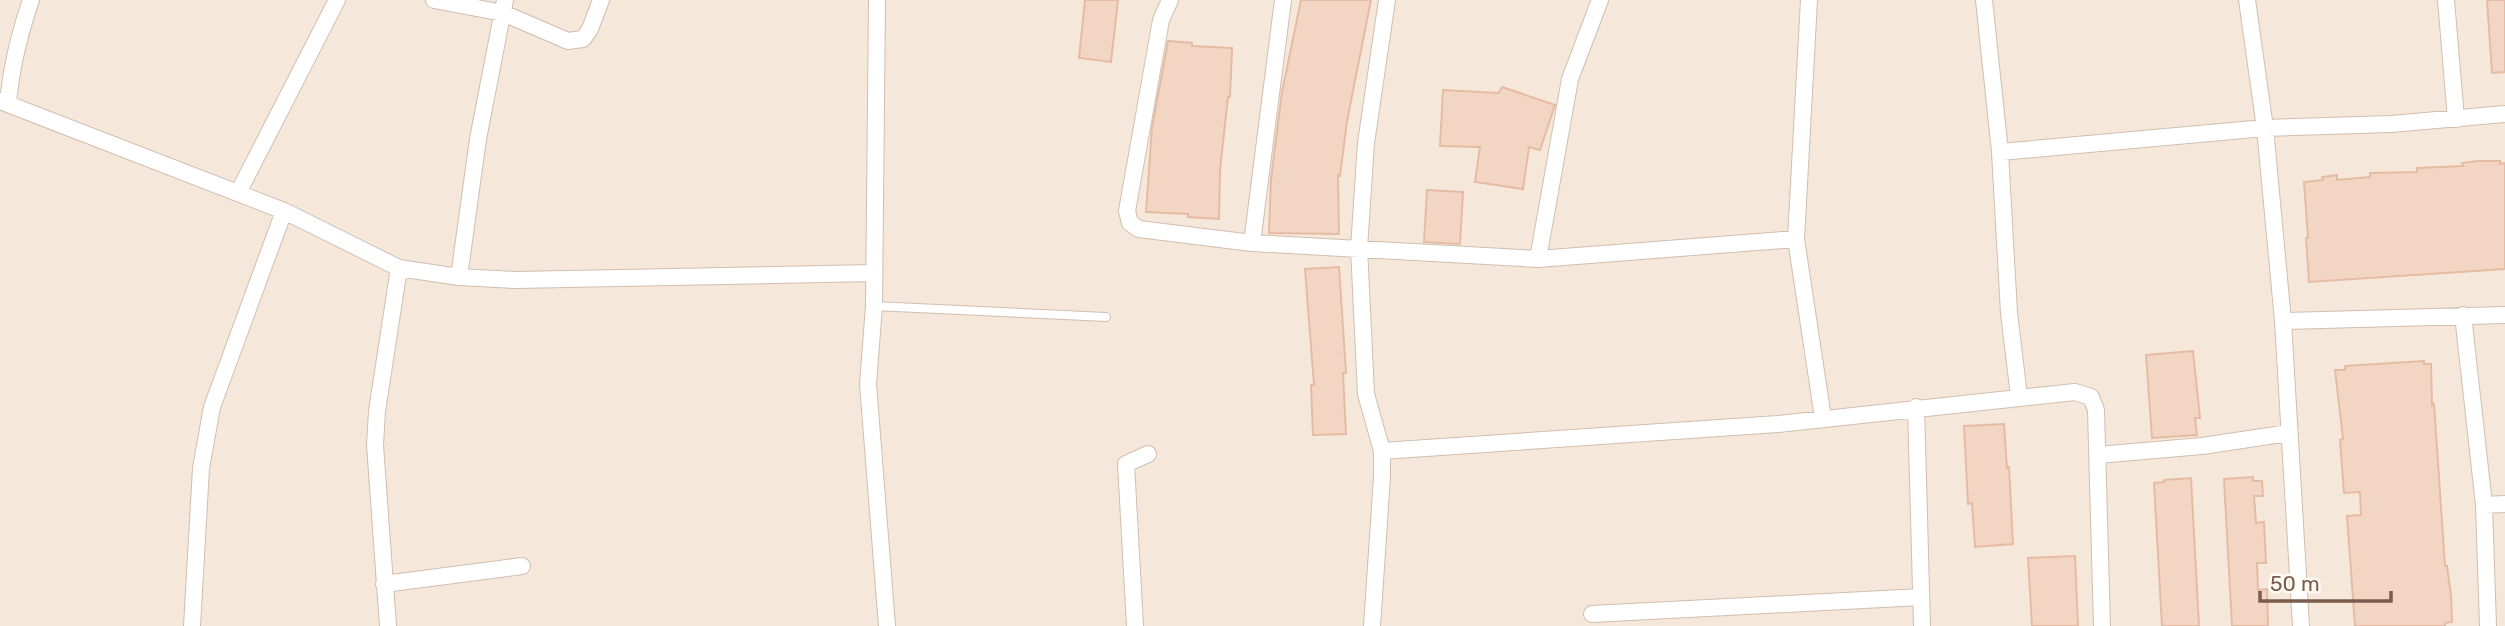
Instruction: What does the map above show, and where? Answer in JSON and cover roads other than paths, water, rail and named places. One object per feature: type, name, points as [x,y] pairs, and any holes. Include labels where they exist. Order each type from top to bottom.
[{"type":"street","points":[[31,0],[16,44],[4,102],[284,211],[399,268],[459,277],[515,280],[873,273]]},
{"type":"street","points":[[238,193],[337,0]]},
{"type":"street","points":[[434,0],[504,7],[568,41],[583,38],[590,29],[601,0]]},
{"type":"street","points":[[877,0],[874,306],[869,384],[887,626]]},
{"type":"street","points":[[1170,0],[1161,20],[1127,211],[1130,223],[1139,229],[1252,243],[1538,259],[1796,239]]},
{"type":"street","points":[[1252,243],[1283,0]]},
{"type":"street","points":[[1372,626],[1382,451],[1366,394],[1359,248],[1366,143],[1387,0]]},
{"type":"street","points":[[1538,259],[1570,79],[1600,0]]},
{"type":"street","points":[[1809,0],[1796,239],[1824,418]]},
{"type":"street","points":[[1984,0],[2000,152],[2009,313],[2019,396]]},
{"type":"street","points":[[2247,0],[2265,128],[2283,321],[2301,626]]},
{"type":"street","points":[[2446,0],[2456,119]]},
{"type":"street","points":[[459,277],[478,139],[504,7]]},
{"type":"street","points":[[2000,152],[2265,128],[2391,124],[2505,114]]},
{"type":"street","points":[[192,626],[201,468],[212,407],[284,211]]},
{"type":"street","points":[[388,626],[375,445],[377,411],[399,268]]},
{"type":"street","points":[[2463,315],[2484,505],[2488,626]]},
{"type":"street","points":[[2283,321],[2505,315]]},
{"type":"street","points":[[1382,451],[1778,424],[1916,407],[2075,392],[2091,397],[2096,410],[2102,626]]},
{"type":"street","points":[[1916,407],[1922,626]]},
{"type":"street","points":[[2098,454],[2202,446],[2289,433]]},
{"type":"street","points":[[1135,626],[1126,464],[1148,454]]},
{"type":"street","points":[[2484,505],[2505,505]]},
{"type":"street","points":[[384,584],[522,566]]},
{"type":"street","points":[[1592,614],[1921,597]]},
{"type":"lane","points":[[874,306],[1106,317]]}]
